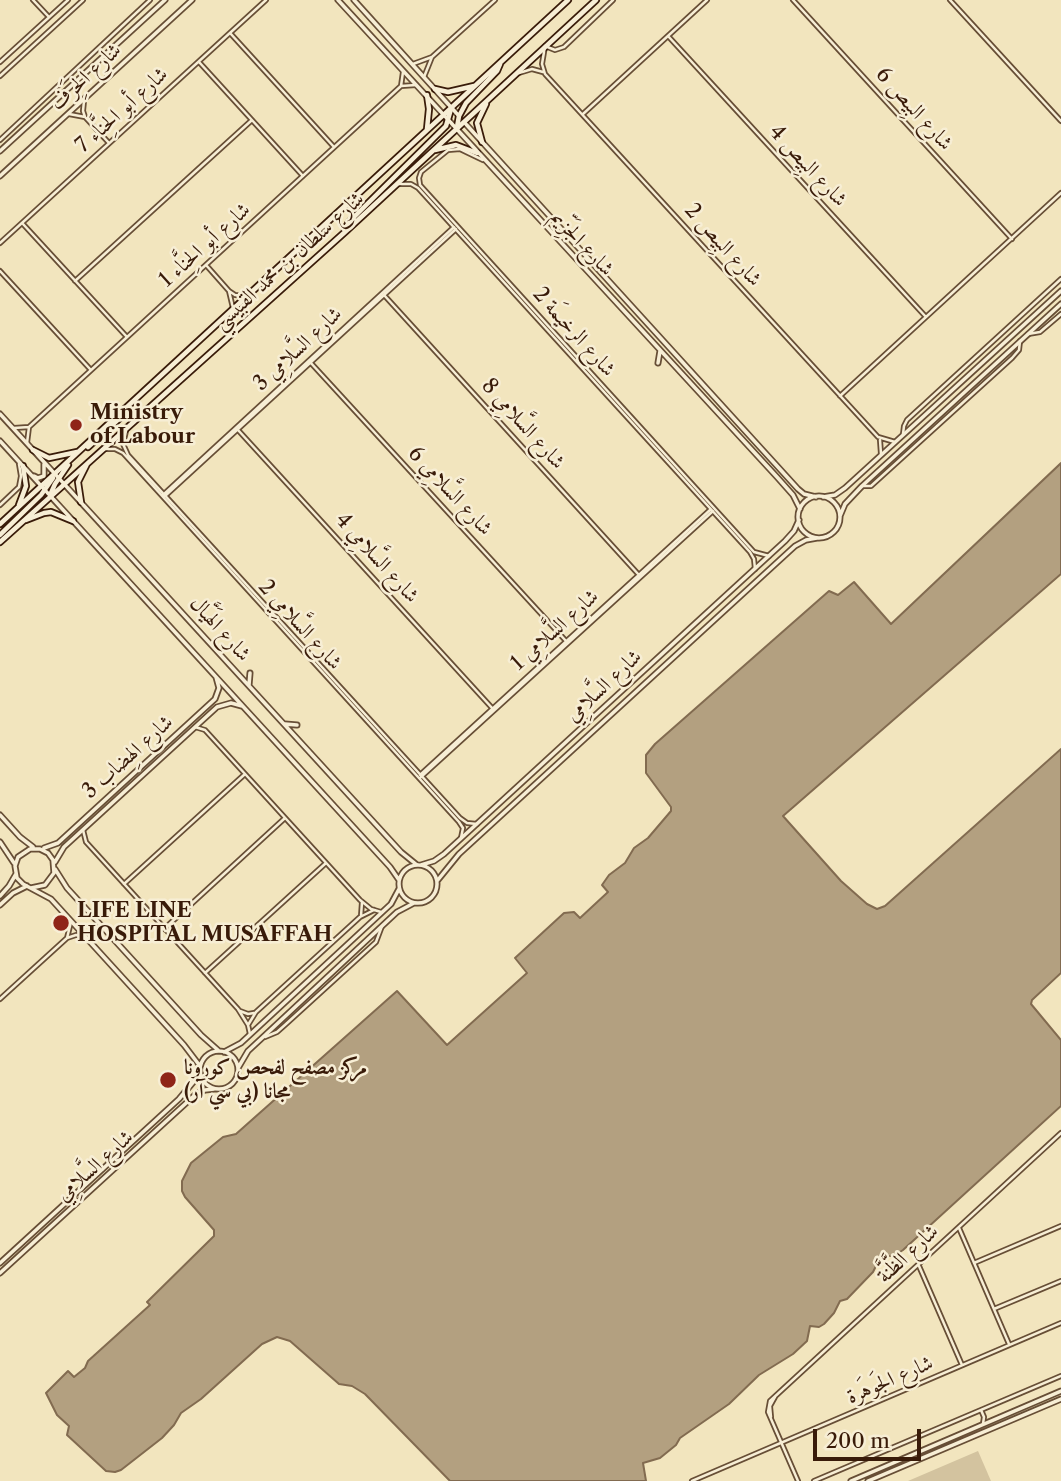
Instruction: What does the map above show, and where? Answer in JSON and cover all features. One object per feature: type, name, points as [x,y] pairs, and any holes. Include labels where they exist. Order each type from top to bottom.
[{"type":"main road","name":"شارع سلطان بن محمد القبيسي","points":[[0,524],[57,476],[78,452],[568,0]]},
{"type":"main road","name":"شارع سلطان بن محمد القبيسي","points":[[0,542],[345,232],[596,0]]},
{"type":"main road","points":[[457,128],[458,116],[466,103],[497,71],[501,61]]},
{"type":"main road","points":[[435,89],[448,92],[474,86]]},
{"type":"main road","points":[[427,95],[427,131]]},
{"type":"main road","points":[[482,142],[477,123],[490,97]]},
{"type":"main road","points":[[345,232],[349,222],[436,136],[449,120],[451,108]]},
{"type":"main road","points":[[431,151],[456,145],[477,153]]},
{"type":"main road","points":[[50,495],[57,476],[122,416],[123,411]]},
{"type":"main road","points":[[33,450],[49,458],[78,452]]},
{"type":"main road","points":[[81,502],[78,482],[89,461]]},
{"type":"main road","points":[[18,508],[26,486],[21,463]]},
{"type":"main road","points":[[0,535],[43,488]]},
{"type":"main road","points":[[19,524],[51,512],[73,520]]},
{"type":"street","points":[[33,0],[49,17]]},
{"type":"street","points":[[0,62],[68,0]]},
{"type":"street","points":[[0,76],[83,0]]},
{"type":"street","points":[[0,140],[150,0]]},
{"type":"street","name":"شارع الحِرَف","points":[[0,151],[165,0]]},
{"type":"street","name":"شارع الحِرَف","points":[[0,176],[192,0]]},
{"type":"street","name":"شارع أبو الحِنَّاء 7","points":[[0,243],[266,0]]},
{"type":"street","name":"شارع الجَزِّيم","points":[[338,0],[777,477],[793,495],[800,509]]},
{"type":"street","name":"شارع الجَزِّيم","points":[[354,0],[798,489],[804,494],[816,497]]},
{"type":"street","points":[[488,0],[491,4]]},
{"type":"street","points":[[412,64],[432,57],[495,0]]},
{"type":"street","points":[[545,74],[542,64],[545,46],[555,50],[564,47],[613,0]]},
{"type":"street","points":[[583,114],[707,0]]},
{"type":"street","name":"شارع البِيص 6","points":[[793,0],[1012,239]]},
{"type":"street","points":[[950,0],[1061,121]]},
{"type":"street","points":[[230,33],[334,147]]},
{"type":"street","name":"شارع البِيص 4","points":[[668,36],[926,317]]},
{"type":"street","points":[[424,78],[432,57]]},
{"type":"street","points":[[199,62],[303,176]]},
{"type":"street","points":[[516,74],[532,69],[545,74]]},
{"type":"street","points":[[404,71],[401,86],[416,85]]},
{"type":"street","name":"شارع البِيص 2","points":[[545,74],[878,437]]},
{"type":"street","name":"شارع أبو الحِنَّاء 1","points":[[29,427],[401,86]]},
{"type":"street","points":[[84,100],[85,117],[109,143]]},
{"type":"street","points":[[69,114],[85,117]]},
{"type":"street","points":[[75,281],[252,120]]},
{"type":"street","name":"شارع الرخيمَة 2","points":[[484,160],[463,150],[451,149],[440,154],[419,176],[421,187],[713,509],[752,554],[755,569]]},
{"type":"street","name":"شارع الرخيمَة 2","points":[[396,185],[408,183],[415,186],[476,248],[612,400]]},
{"type":"street","points":[[841,396],[1061,193]]},
{"type":"street","points":[[22,223],[127,337]]},
{"type":"street","name":"شارع السَّلامِي 3","points":[[163,496],[456,228]]},
{"type":"street","points":[[206,265],[229,291],[235,295],[246,296]]},
{"type":"street","points":[[0,271],[91,370]]},
{"type":"street","points":[[904,435],[907,420],[1061,279]]},
{"type":"street","points":[[229,291],[233,308]]},
{"type":"street","points":[[1061,291],[842,491],[807,500],[800,509],[799,520],[805,532],[817,538],[832,533],[837,527],[845,504],[862,486],[1061,303]]},
{"type":"street","name":"شارع السَّلامِي 8","points":[[383,294],[640,576]]},
{"type":"street","points":[[1028,334],[1040,332],[1061,314]]},
{"type":"street","points":[[658,363],[660,351]]},
{"type":"street","name":"شارع السَّلامِي 6","points":[[310,362],[567,643]]},
{"type":"street","name":"شارع الهَيَّال","points":[[0,414],[401,852],[419,865]]},
{"type":"street","points":[[13,428],[29,427],[27,443]]},
{"type":"street","name":"شارع السَّلامِي 2","points":[[127,428],[123,441],[126,452],[163,496],[399,756],[462,819],[477,824]]},
{"type":"street","name":"شارع السَّلامِي 4","points":[[237,428],[494,710]]},
{"type":"street","points":[[878,437],[895,442]]},
{"type":"street","points":[[878,437],[881,445],[880,456]]},
{"type":"street","name":"شارع الهَيَّال","points":[[0,441],[382,857],[399,880]]},
{"type":"street","points":[[102,450],[119,450],[163,496]]},
{"type":"street","points":[[30,473],[36,478],[43,477],[46,472],[43,461]]},
{"type":"street","points":[[0,505],[20,483],[21,463]]},
{"type":"street","name":"شارع السَّلامِي 2","points":[[163,496],[420,777],[459,822],[463,831],[461,838]]},
{"type":"street","points":[[823,497],[835,503],[840,516]]},
{"type":"street","points":[[0,498],[8,498]]},
{"type":"street","points":[[713,509],[756,553],[769,556]]},
{"type":"street","name":"شارع السَّلامِي 1","points":[[420,777],[713,509]]},
{"type":"street","name":"شارع السَّلامِي","points":[[419,865],[438,859],[477,824],[769,556],[791,535],[799,520]]},
{"type":"street","name":"شارع السَّلامِي","points":[[437,881],[459,854],[795,546],[817,538]]},
{"type":"street","points":[[249,685],[250,673]]},
{"type":"street","name":"شارع الهِضاب 3","points":[[40,849],[58,843],[206,707],[218,694],[215,675]]},
{"type":"street","points":[[212,712],[225,703],[244,707]]},
{"type":"street","points":[[206,707],[212,706],[212,712]]},
{"type":"street","name":"شارع الهِضاب 3","points":[[54,866],[62,849],[72,839],[212,712]]},
{"type":"street","points":[[204,719],[205,730]]},
{"type":"street","points":[[285,724],[297,725]]},
{"type":"street","points":[[195,727],[205,730],[360,900],[381,912]]},
{"type":"street","points":[[124,884],[245,774]]},
{"type":"street","points":[[0,816],[34,848],[51,856],[66,888],[201,1035],[221,1052],[233,1058],[238,1068]]},
{"type":"street","points":[[164,929],[285,818]]},
{"type":"street","points":[[83,830],[86,842],[238,1009],[250,1034]]},
{"type":"street","points":[[72,839],[86,842]]},
{"type":"street","points":[[0,842],[8,852],[16,874],[0,896]]},
{"type":"street","points":[[15,866],[21,853],[34,848]]},
{"type":"street","points":[[205,973],[326,863]]},
{"type":"street","points":[[399,889],[404,898],[414,903],[424,903],[432,898],[437,890],[437,881],[433,872],[419,865],[408,868],[399,880],[399,889],[391,904],[236,1046],[205,1057],[200,1074],[205,1083],[214,1089],[225,1088],[233,1083],[248,1051],[397,912],[414,903]]},
{"type":"street","points":[[0,905],[16,891],[41,887],[49,882],[54,866]]},
{"type":"street","points":[[16,874],[29,887],[51,899],[201,1066]]},
{"type":"street","points":[[360,900],[363,909],[360,917]]},
{"type":"street","points":[[248,1025],[256,1012],[360,917],[374,910]]},
{"type":"street","points":[[0,999],[66,938],[71,930],[71,920]]},
{"type":"street","points":[[262,1038],[277,1032],[376,942],[382,926]]},
{"type":"street","points":[[66,938],[85,936]]},
{"type":"street","points":[[238,1009],[248,1014],[256,1012]]},
{"type":"street","name":"شارع السَّلامِي","points":[[0,1264],[178,1099],[200,1074]]},
{"type":"street","name":"شارع السَّلامِي","points":[[0,1273],[196,1094],[214,1089]]},
{"type":"street","name":"شارع الظَّنَّة","points":[[798,1481],[771,1418],[771,1406],[775,1397],[1061,1133]]},
{"type":"street","points":[[974,1263],[1061,1226]]},
{"type":"street","points":[[959,1228],[1009,1345]]},
{"type":"street","points":[[919,1266],[962,1365]]},
{"type":"street","points":[[994,1309],[1061,1281]]},
{"type":"street","name":"شارع الجَوهَرة","points":[[692,1481],[1061,1323]]},
{"type":"street","points":[[814,1481],[1061,1376]]},
{"type":"street","points":[[851,1481],[1061,1391]]},
{"type":"street","points":[[868,1481],[1061,1399]]},
{"type":"street","points":[[982,1410],[982,1425]]},
{"type":"street","points":[[984,1417],[993,1420]]},
{"type":"shaded area","points":[[1061,463],[1061,574],[783,816],[841,881],[867,904],[877,909],[885,906],[1061,749],[1061,973],[1031,1004],[1061,1040],[1061,1106],[903,1250],[894,1256],[880,1258],[873,1272],[847,1299],[840,1301],[824,1324],[819,1327],[810,1326],[807,1341],[793,1354],[759,1375],[729,1404],[680,1438],[676,1445],[660,1458],[643,1463],[646,1481],[450,1481],[365,1394],[352,1386],[339,1384],[290,1341],[277,1337],[262,1344],[201,1399],[181,1413],[162,1438],[121,1470],[106,1471],[67,1435],[69,1426],[57,1415],[46,1393],[68,1371],[74,1377],[85,1368],[88,1361],[150,1305],[147,1302],[214,1236],[214,1230],[182,1191],[182,1181],[191,1163],[223,1137],[236,1134],[397,991],[447,1045],[527,973],[515,958],[564,913],[574,912],[580,918],[608,892],[602,885],[609,875],[625,863],[634,848],[648,838],[671,811],[671,807],[646,773],[646,755],[655,744],[829,591],[838,595],[854,582],[891,624]]},
{"type":"shaded area","points":[[978,1451],[991,1481],[908,1481]]},
{"type":"place","name":"Ministry of Labour","points":[[76,425]]},
{"type":"place","name":"LIFE LINE HOSPITAL MUSAFFAH","points":[[61,923]]},
{"type":"place","name":"مركز مصفح لفحص كورونا (بي سي آر) مجانا","points":[[168,1080]]}]
